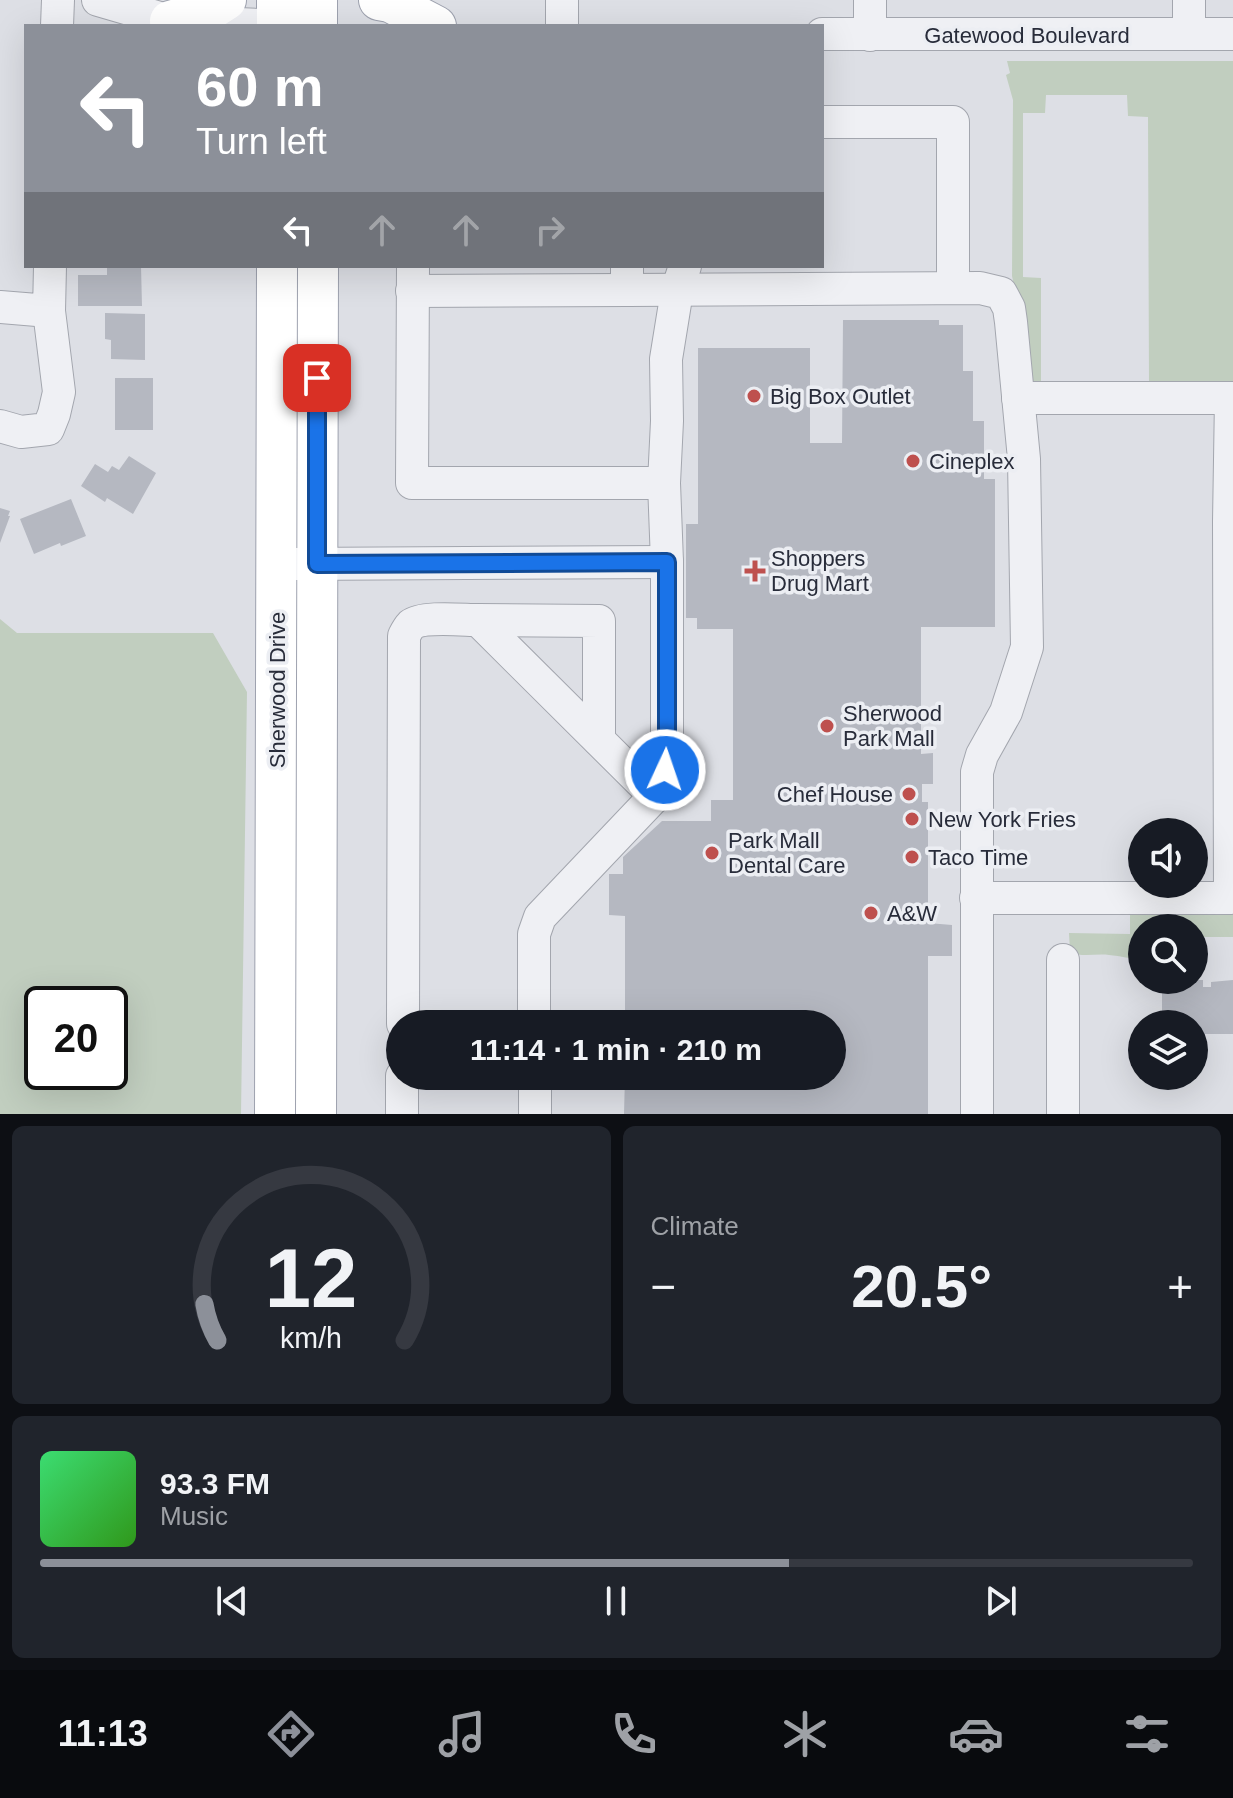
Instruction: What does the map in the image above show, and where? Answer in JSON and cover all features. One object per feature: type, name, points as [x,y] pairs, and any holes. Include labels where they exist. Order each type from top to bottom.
[{"type":"main road","points":[[174,24],[226,0]]},
{"type":"main road","points":[[277,0],[277,24]]},
{"type":"main road","points":[[317,0],[317,24]]},
{"type":"main road","points":[[379,0],[390,2],[432,24]]},
{"type":"main road","name":"Sherwood Drive","points":[[275,1114],[277,268]]},
{"type":"main road","name":"Sherwood Drive","points":[[316,1114],[318,268]]},
{"type":"street","points":[[57,24],[58,0]]},
{"type":"street","points":[[98,0],[174,24]]},
{"type":"street","points":[[562,0],[562,24]]},
{"type":"street","points":[[870,0],[870,35]]},
{"type":"street","points":[[1189,0],[1189,34]]},
{"type":"street","name":"Gatewood Boulevard","points":[[824,34],[1233,34]]},
{"type":"street","points":[[824,122],[953,122],[953,288]]},
{"type":"street","points":[[0,426],[21,432],[48,429],[54,414],[59,392],[49,311],[50,268]]},
{"type":"street","points":[[664,483],[412,483],[412,279],[758,278],[980,288],[1001,293],[1009,308],[1011,322],[1024,459],[1027,647],[1006,712],[982,755],[977,772],[977,1114]]},
{"type":"street","points":[[534,1010],[534,934],[540,917],[655,796],[665,770],[666,359],[681,279]]},
{"type":"street","points":[[0,307],[49,311]]},
{"type":"street","points":[[976,898],[1230,898],[1231,398],[1018,398]]},
{"type":"street","points":[[278,564],[667,562]]},
{"type":"street","points":[[403,1010],[404,636],[409,627],[426,620],[599,621],[599,740]]},
{"type":"street","points":[[478,620],[655,796]]},
{"type":"street","points":[[1063,960],[1063,1114]]},
{"type":"street","points":[[402,1090],[402,1114]]},
{"type":"street","points":[[535,1090],[535,1114]]},
{"type":"green space","points":[[1007,61],[1233,61],[1233,388],[1149,384],[1148,117],[1128,116],[1127,95],[1046,95],[1045,113],[1023,113],[1023,277],[1041,278],[1041,385],[1032,384],[1025,309],[1012,276],[1013,100],[1006,75],[1010,73]]},
{"type":"green space","points":[[0,619],[17,633],[213,633],[247,692],[241,1114],[0,1114]]},
{"type":"green space","points":[[1233,911],[1233,937],[1208,937],[1208,914],[1130,914]]},
{"type":"green space","points":[[1069,933],[1128,934],[1128,958],[1070,952]]},
{"type":"building","points":[[107,268],[141,268],[142,306],[78,306],[78,275],[107,275]]},
{"type":"building","points":[[105,313],[145,314],[145,360],[111,359],[111,340],[105,339]]},
{"type":"building","name":"Sherwood Park Mall","points":[[843,320],[939,320],[939,325],[963,325],[963,371],[973,371],[973,421],[984,421],[984,479],[995,479],[995,627],[921,627],[921,754],[933,753],[933,784],[922,784],[922,802],[928,802],[928,923],[952,925],[952,956],[928,956],[928,1114],[624,1114],[625,1090],[846,1090],[846,1010],[625,1010],[625,916],[609,915],[609,874],[623,874],[623,857],[662,821],[711,821],[711,800],[733,800],[733,629],[697,629],[697,618],[686,618],[686,524],[698,524],[698,348],[810,348],[810,443],[842,443]]},
{"type":"building","points":[[115,378],[153,378],[153,430],[115,430]]},
{"type":"building","points":[[129,456],[156,473],[133,514],[107,498],[105,502],[81,486],[95,464],[108,472],[112,466],[119,470]]},
{"type":"building","points":[[71,499],[86,536],[34,554],[20,519]]},
{"type":"building","points":[[0,508],[10,511],[10,516],[0,543]]},
{"type":"building","points":[[1233,980],[1233,1034],[1208,1034],[1208,1010],[1162,1010],[1162,994],[1208,994],[1211,982]]},
{"type":"place","name":"Big Box Outlet","points":[[754,396]]},
{"type":"place","name":"Cineplex","points":[[913,461]]},
{"type":"place","name":"Shoppers Drug Mart","points":[[755,571]]},
{"type":"place","name":"Sherwood Park Mall","points":[[827,726]]},
{"type":"place","name":"Chef House","points":[[909,794]]},
{"type":"place","name":"New York Fries","points":[[912,819]]},
{"type":"place","name":"Park Mall Dental Care","points":[[712,853]]},
{"type":"place","name":"Taco Time","points":[[912,857]]},
{"type":"place","name":"A&W","points":[[871,913]]},
{"type":"route","points":[[317,378],[317,564],[667,562],[665,770]]}]
